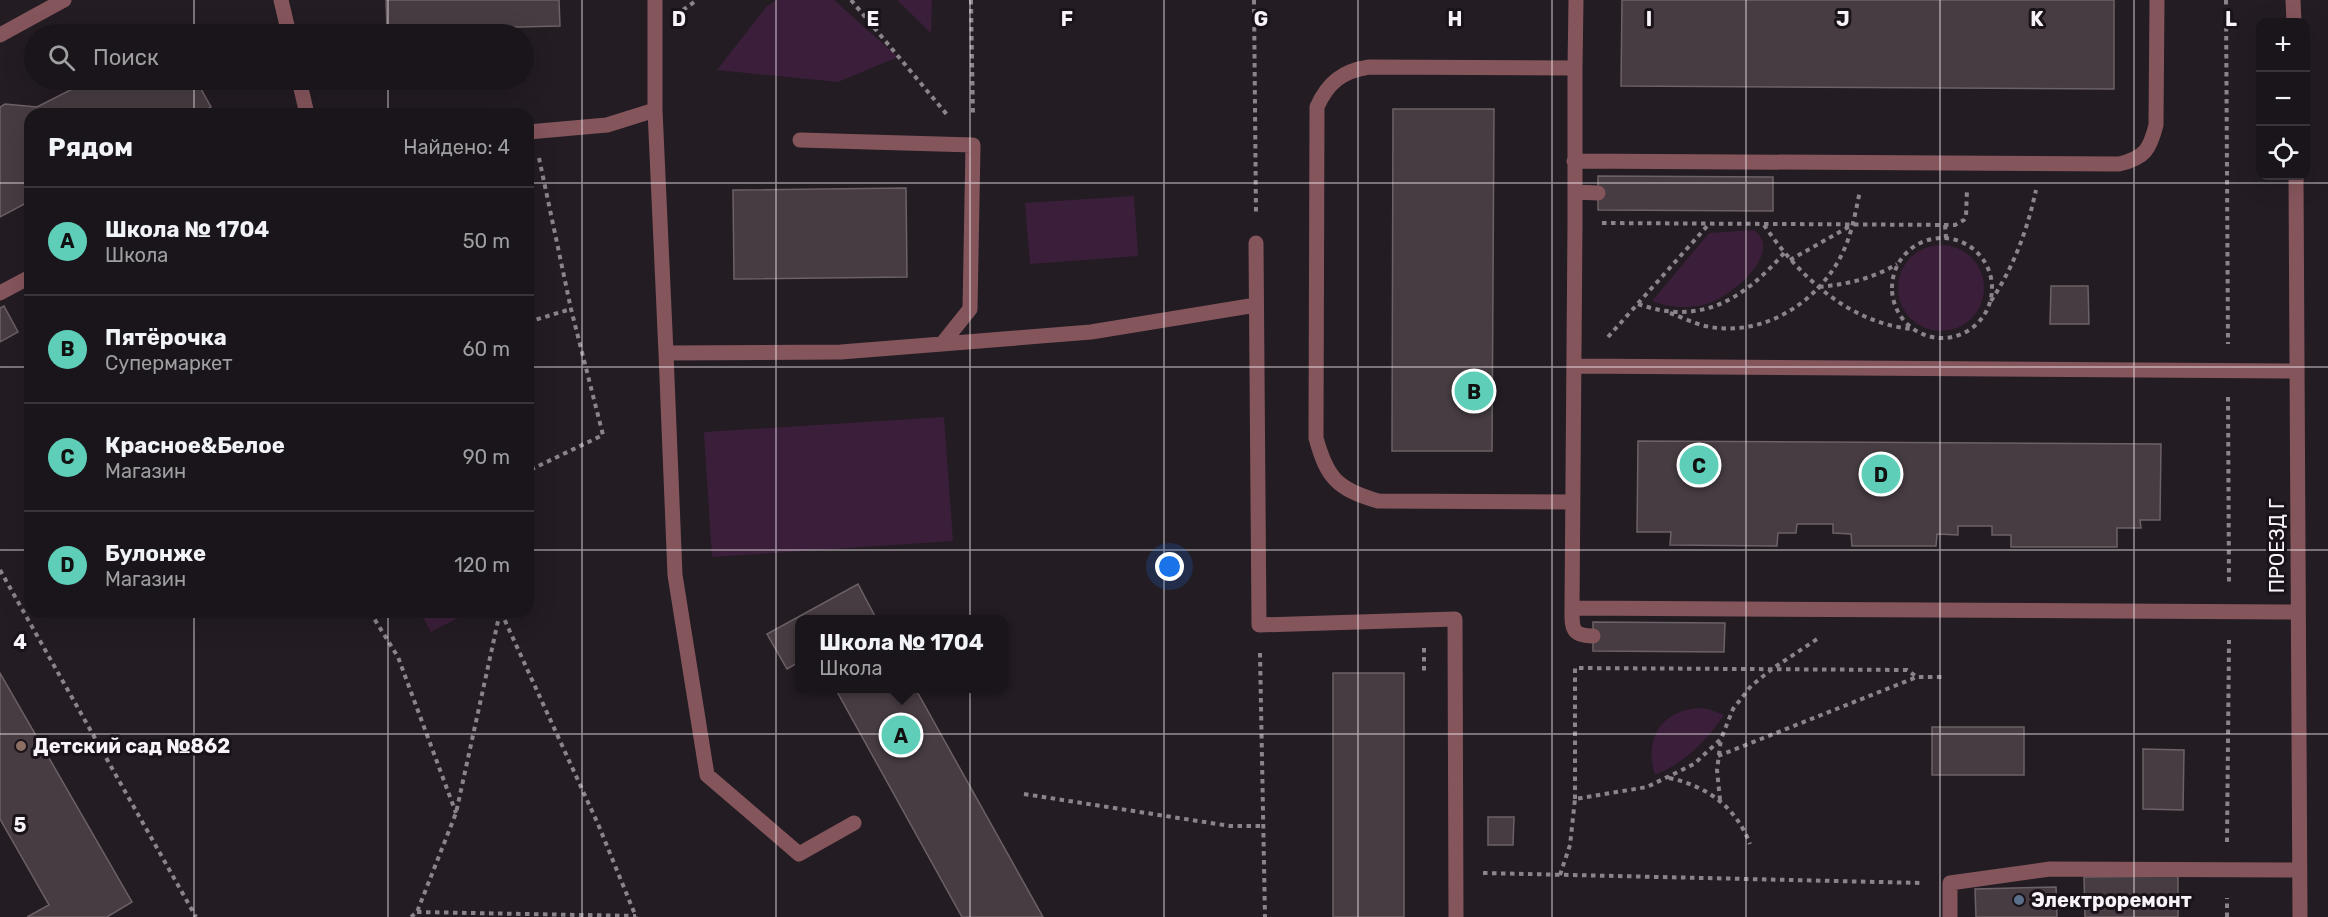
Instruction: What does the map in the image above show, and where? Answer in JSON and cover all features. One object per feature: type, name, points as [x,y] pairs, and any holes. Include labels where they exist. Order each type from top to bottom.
[{"type":"lane","points":[[0,35],[64,0]]},
{"type":"lane","points":[[281,0],[287,24]]},
{"type":"lane","points":[[655,0],[655,110],[675,575],[707,775],[799,854],[854,823]]},
{"type":"lane","points":[[1575,0],[1574,161],[1578,366],[1573,502],[1572,623],[1575,631],[1583,636],[1593,636]]},
{"type":"lane","points":[[1574,161],[2119,164],[2131,161],[2143,154],[2152,144],[2156,125],[2157,0]]},
{"type":"lane","points":[[2294,0],[2294,18]]},
{"type":"lane","points":[[1573,502],[1378,501],[1354,494],[1339,484],[1323,465],[1316,438],[1317,106],[1323,93],[1335,79],[1354,69],[1369,67],[1575,68]]},
{"type":"lane","points":[[301,90],[305,108]]},
{"type":"lane","points":[[534,132],[607,125],[655,110]]},
{"type":"lane","points":[[800,141],[973,145],[970,309],[942,344]]},
{"type":"lane","name":"ПРОЕЗД Г","points":[[2296,180],[2300,917]]},
{"type":"lane","points":[[1575,192],[1598,193]]},
{"type":"lane","points":[[1256,243],[1259,625],[1455,619],[1456,917]]},
{"type":"lane","points":[[0,293],[24,280]]},
{"type":"lane","points":[[666,353],[841,352],[1091,332],[1256,305]]},
{"type":"lane","points":[[1578,366],[2297,371]]},
{"type":"lane","points":[[1572,608],[2298,612]]},
{"type":"lane","points":[[1950,917],[1950,883],[2050,869],[2299,870]]},
{"type":"path","points":[[850,0],[973,145]]},
{"type":"path","points":[[971,0],[973,145]]},
{"type":"path","points":[[1254,0],[1256,243]]},
{"type":"path","points":[[2226,0],[2229,612],[2227,917]]},
{"type":"path","points":[[534,145],[571,309],[603,435],[534,468]]},
{"type":"path","points":[[1638,304],[1704,326],[1730,329],[1770,321],[1790,311],[1818,287],[1839,259],[1852,224],[1868,162]]},
{"type":"path","points":[[1575,223],[1945,225],[1960,223],[1966,217],[1967,163]]},
{"type":"path","points":[[1763,224],[1790,260],[1818,287],[1858,314],[1890,327],[1912,330],[1927,336],[1943,339],[1958,336],[1972,328],[1983,316],[2005,280],[2026,231],[2037,186],[2039,163]]},
{"type":"path","points":[[1578,366],[1710,224]]},
{"type":"path","points":[[1790,260],[1852,224]]},
{"type":"path","points":[[1945,225],[1946,238]]},
{"type":"path","points":[[1912,330],[1902,319],[1895,306],[1892,291],[1893,276],[1907,252],[1918,244],[1932,239],[1946,238],[1960,241],[1973,249],[1983,259],[1990,280],[1990,302]]},
{"type":"path","points":[[1670,313],[1711,309],[1730,301],[1762,277],[1784,253]]},
{"type":"path","points":[[1818,287],[1864,279],[1899,263]]},
{"type":"path","points":[[534,319],[571,309]]},
{"type":"path","points":[[0,570],[24,613]]},
{"type":"path","points":[[27,618],[195,917]]},
{"type":"path","points":[[374,618],[398,657],[456,813]]},
{"type":"path","points":[[411,917],[417,912],[456,813],[500,618]]},
{"type":"path","points":[[417,912],[636,917],[598,824],[504,618]]},
{"type":"path","points":[[1259,625],[1265,917]]},
{"type":"path","points":[[1560,875],[1570,845],[1575,799],[1575,668],[1907,670],[1917,677]]},
{"type":"path","points":[[1720,801],[1717,780],[1718,756],[1727,721],[1740,699],[1772,669]]},
{"type":"path","points":[[1718,756],[1917,677],[1943,677]]},
{"type":"path","points":[[1575,799],[1647,787],[1694,764],[1721,739]]},
{"type":"path","points":[[1668,778],[1690,783],[1720,801],[1741,825],[1750,844]]},
{"type":"path","points":[[1024,794],[1230,826],[1264,826]]},
{"type":"path","points":[[1456,873],[1950,883]]},
{"type":"shaded area","points":[[777,0],[834,0],[898,57],[838,82],[717,70],[767,6]]},
{"type":"shaded area","points":[[897,0],[932,0],[931,33]]},
{"type":"shaded area","points":[[1134,196],[1138,256],[1030,264],[1025,203]]},
{"type":"shaded area","points":[[1754,230],[1762,239],[1763,250],[1759,262],[1740,284],[1728,293],[1707,304],[1693,307],[1672,306],[1652,301],[1709,233]]},
{"type":"shaded area","points":[[1933,245],[1949,245],[1972,257],[1981,271],[1984,288],[1981,305],[1972,319],[1949,331],[1933,331],[1917,324],[1905,312],[1898,296],[1898,280],[1905,264],[1917,252]]},
{"type":"shaded area","points":[[944,417],[953,541],[712,557],[704,432]]},
{"type":"shaded area","points":[[423,618],[458,618],[431,632]]},
{"type":"shaded area","points":[[1698,708],[1724,715],[1694,751],[1655,775],[1652,750],[1658,730],[1674,715]]},
{"type":"building","points":[[386,0],[559,0],[560,26],[387,24]]},
{"type":"building","points":[[1622,0],[2114,0],[2114,89],[1621,86]]},
{"type":"building","points":[[70,90],[202,90],[211,107],[24,108],[24,204],[0,217],[0,107],[5,104],[37,107]]},
{"type":"building","points":[[1393,109],[1494,109],[1492,451],[1392,451]]},
{"type":"building","points":[[1598,176],[1773,177],[1773,211],[1598,210]]},
{"type":"building","points":[[906,188],[907,277],[734,279],[733,190]]},
{"type":"building","points":[[2051,286],[2088,286],[2089,324],[2050,324]]},
{"type":"building","points":[[4,306],[18,332],[0,342],[0,308]]},
{"type":"building","points":[[1638,441],[2161,444],[2160,520],[2140,520],[2141,528],[2117,528],[2117,547],[2011,547],[2011,535],[1992,535],[1992,526],[1958,526],[1958,535],[1937,534],[1936,546],[1852,546],[1851,534],[1833,533],[1833,524],[1797,524],[1796,533],[1778,533],[1777,546],[1670,545],[1671,532],[1637,532]]},
{"type":"building","points":[[858,584],[874,615],[802,615]]},
{"type":"building","points":[[795,619],[795,664],[787,669],[767,634]]},
{"type":"building","points":[[1593,622],[1725,623],[1724,652],[1593,651]]},
{"type":"building","name":"Детский сад №862","points":[[0,673],[132,902],[107,917],[27,917],[49,905],[0,819]]},
{"type":"building","points":[[1333,673],[1404,673],[1404,917],[1333,917]]},
{"type":"building","points":[[838,693],[918,693],[1043,917],[962,917]]},
{"type":"building","points":[[1932,727],[2024,727],[2024,775],[1932,775]]},
{"type":"building","points":[[2143,749],[2184,750],[2183,810],[2143,809]]},
{"type":"building","points":[[1488,817],[1514,817],[1513,845],[1488,845]]},
{"type":"building","points":[[2178,876],[2178,917],[2085,917],[2084,877]]},
{"type":"building","points":[[2056,887],[2057,917],[1976,917],[1975,889]]},
{"type":"place","name":"Пятёрочка","points":[[1474,391]]},
{"type":"place","name":"Красное&Белое","points":[[1699,465]]},
{"type":"place","name":"Булонже","points":[[1881,474]]},
{"type":"place","name":"Школа № 1704","points":[[901,735]]},
{"type":"place","name":"Детский сад №862","points":[[21,746]]},
{"type":"place","name":"Электроремонт","points":[[2019,900]]}]
